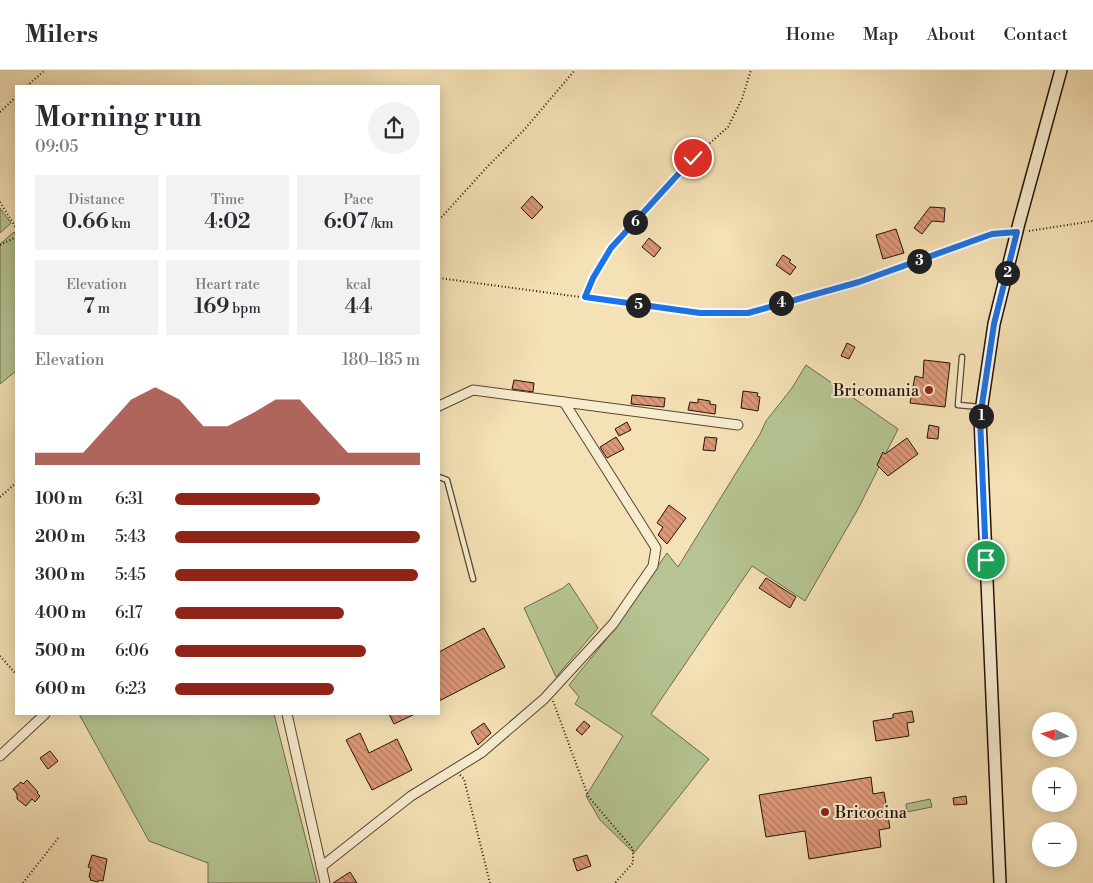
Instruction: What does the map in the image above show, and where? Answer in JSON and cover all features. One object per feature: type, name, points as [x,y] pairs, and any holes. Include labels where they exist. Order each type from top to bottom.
[{"type":"main road","points":[[1000,883],[980,418],[994,324],[1061,70]]},
{"type":"street","points":[[440,406],[473,390],[738,425]]},
{"type":"street","points":[[321,867],[411,796],[481,753],[550,692],[613,624],[654,566],[656,548],[564,402]]},
{"type":"street","points":[[0,756],[44,715]]},
{"type":"street","points":[[287,715],[325,883]]},
{"type":"lane","points":[[962,357],[958,405],[982,407]]},
{"type":"lane","points":[[440,477],[447,480],[473,580]]},
{"type":"path","points":[[28,85],[44,70]]},
{"type":"path","points":[[440,219],[524,130],[575,70]]},
{"type":"path","points":[[585,297],[593,278],[611,248],[693,158],[728,126],[742,99],[751,70]]},
{"type":"path","points":[[0,112],[15,97]]},
{"type":"path","points":[[0,202],[15,226]]},
{"type":"path","points":[[440,278],[700,313],[748,313],[859,282],[992,234],[1093,221]]},
{"type":"path","points":[[0,245],[15,238]]},
{"type":"path","points":[[0,497],[15,484]]},
{"type":"path","points":[[0,656],[15,673]]},
{"type":"path","points":[[550,692],[588,796],[633,849],[633,863],[616,883]]},
{"type":"path","points":[[454,769],[464,779],[490,883]]},
{"type":"path","points":[[23,883],[59,837]]},
{"type":"green space","points":[[0,208],[11,223],[0,233]]},
{"type":"green space","points":[[14,232],[15,372],[0,384],[0,244]]},
{"type":"green space","points":[[806,365],[898,429],[858,509],[805,601],[752,566],[651,714],[709,759],[634,853],[600,820],[586,796],[623,736],[575,704],[579,697],[569,685],[609,636],[667,553],[678,567],[760,434],[766,421],[792,388]]},
{"type":"green space","points":[[569,583],[598,628],[556,677],[524,608]]},
{"type":"green space","points":[[80,715],[274,715],[317,883],[208,883],[208,863],[149,841]]},
{"type":"green space","points":[[930,799],[932,807],[907,812],[906,804]]},
{"type":"building","points":[[532,196],[543,207],[532,219],[521,208]]},
{"type":"building","points":[[930,207],[945,208],[944,222],[932,221],[922,234],[914,228]]},
{"type":"building","points":[[896,229],[904,253],[883,259],[876,235]]},
{"type":"building","points":[[649,238],[661,248],[654,257],[642,247]]},
{"type":"building","points":[[783,255],[791,260],[789,262],[796,267],[790,275],[776,265]]},
{"type":"building","points":[[847,343],[855,347],[849,359],[841,356]]},
{"type":"building","name":"Bricomania","points":[[924,360],[950,363],[945,407],[910,403],[915,376],[923,378]]},
{"type":"building","points":[[514,380],[534,383],[533,392],[512,389]]},
{"type":"building","points":[[743,391],[758,393],[757,396],[760,397],[758,411],[741,408]]},
{"type":"building","points":[[632,395],[665,398],[664,407],[631,404]]},
{"type":"building","points":[[698,399],[710,401],[710,404],[716,405],[715,414],[688,410],[690,402],[698,403]]},
{"type":"building","points":[[627,422],[631,430],[619,436],[615,429]]},
{"type":"building","points":[[929,425],[939,427],[938,439],[927,438]]},
{"type":"building","points":[[616,437],[624,449],[607,458],[600,447]]},
{"type":"building","points":[[705,437],[717,438],[715,451],[703,450]]},
{"type":"building","points":[[907,438],[918,454],[888,476],[877,465],[883,452],[885,454]]},
{"type":"building","points":[[669,505],[686,518],[667,544],[658,535],[663,527],[657,523]]},
{"type":"building","points":[[766,578],[796,597],[790,608],[759,588]]},
{"type":"building","points":[[484,628],[505,667],[440,700],[440,651]]},
{"type":"building","points":[[912,711],[914,722],[907,723],[909,736],[876,741],[873,721],[893,718],[893,714]]},
{"type":"building","points":[[390,715],[413,715],[394,724]]},
{"type":"building","points":[[584,721],[590,726],[582,735],[576,730]]},
{"type":"building","points":[[484,723],[491,733],[478,745],[471,732]]},
{"type":"building","points":[[360,733],[369,753],[397,739],[412,770],[372,790],[346,740]]},
{"type":"building","points":[[50,751],[58,761],[48,769],[40,758]]},
{"type":"building","name":"Bricocina","points":[[871,777],[873,794],[884,792],[890,828],[879,830],[881,847],[809,859],[805,831],[766,837],[759,795]]},
{"type":"building","points":[[27,780],[40,796],[35,802],[32,799],[26,806],[17,799],[17,794],[13,789],[21,782],[23,784]]},
{"type":"building","points":[[966,796],[967,804],[954,805],[953,798]]},
{"type":"building","points":[[92,855],[107,859],[103,881],[90,880],[91,868],[88,867]]},
{"type":"building","points":[[587,855],[591,866],[577,871],[573,859]]},
{"type":"building","points":[[350,872],[357,883],[333,883]]},
{"type":"place","name":"Bricomania","points":[[929,390]]},
{"type":"place","name":"Bricocina","points":[[825,812]]},
{"type":"route","points":[[693,158],[657,200],[611,248],[593,278],[585,297],[700,313],[748,313],[859,282],[992,234],[1017,232],[994,324],[980,418],[986,560]]}]
